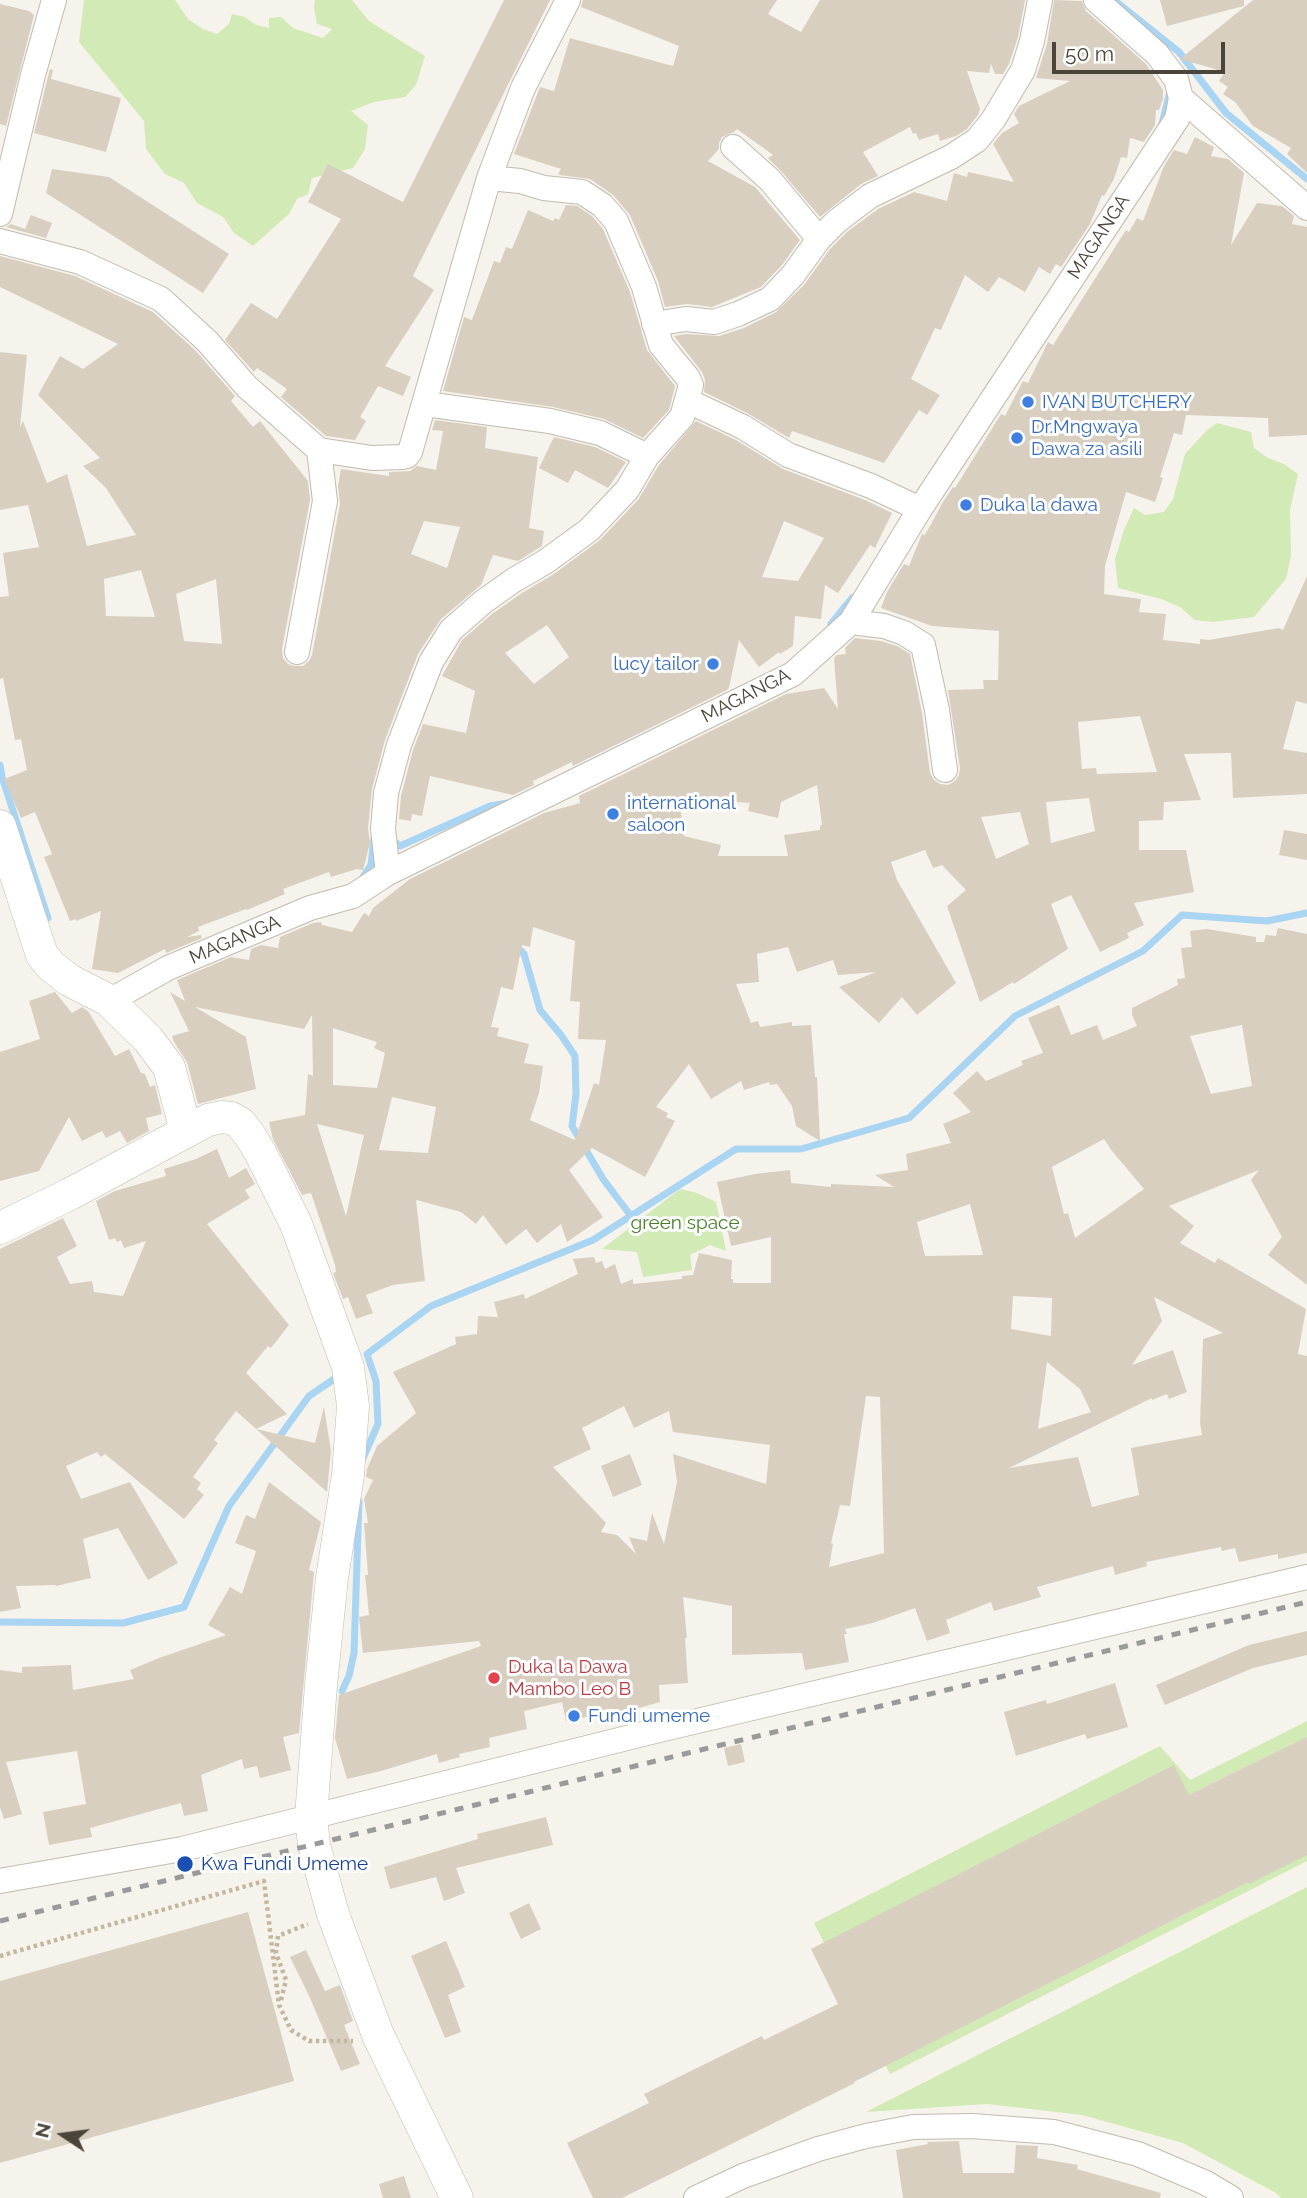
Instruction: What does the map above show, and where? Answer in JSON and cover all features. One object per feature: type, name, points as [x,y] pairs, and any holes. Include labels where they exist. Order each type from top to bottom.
[{"type":"street","points":[[0,214],[54,0]]},
{"type":"street","points":[[0,240],[80,262],[161,299],[207,341],[247,387],[319,450],[372,458],[407,456],[425,404],[489,178],[523,88],[568,0]]},
{"type":"street","points":[[654,324],[686,319],[714,322],[770,299],[837,221],[870,197],[951,157],[977,140],[993,120],[1023,70],[1040,0]]},
{"type":"street","points":[[1096,0],[1157,54],[1176,79],[1181,99],[1307,208]]},
{"type":"street","name":"MAGANGA","points":[[108,1000],[168,968],[310,908],[353,896],[388,873],[793,674],[851,622],[920,509],[1177,119],[1181,99]]},
{"type":"street","points":[[733,146],[769,180],[819,239]]},
{"type":"street","points":[[388,873],[383,829],[386,793],[399,746],[431,662],[451,630],[483,602],[589,530],[628,491],[647,456],[682,417],[691,385],[661,345],[644,287],[616,221],[602,205],[582,192],[489,178]]},
{"type":"street","points":[[688,401],[743,427],[788,455],[871,486],[920,509]]},
{"type":"street","points":[[425,404],[550,421],[600,433],[647,456]]},
{"type":"street","points":[[297,652],[325,501],[319,450]]},
{"type":"street","points":[[851,622],[884,626],[904,633],[923,645],[937,710],[945,770]]},
{"type":"street","points":[[0,826],[42,955],[69,980],[108,1000],[148,1039],[169,1067],[186,1131]]},
{"type":"street","points":[[0,1228],[70,1194],[186,1131],[208,1120],[222,1117],[240,1123],[249,1134],[296,1224],[348,1367],[353,1406],[348,1475],[332,1578],[321,1685],[311,1817],[314,1845],[333,1913],[378,2035],[457,2198]]},
{"type":"street","points":[[0,1881],[183,1849],[656,1731],[1307,1577]]},
{"type":"street","points":[[696,2198],[743,2176],[818,2149],[866,2136],[913,2127],[972,2126],[1054,2132],[1138,2154],[1206,2183],[1231,2198]]},
{"type":"path","points":[[0,1956],[264,1881],[279,2005],[291,2030],[309,2040],[351,2042],[378,2035]]},
{"type":"path","points":[[279,2005],[286,1980],[276,1953],[278,1936],[333,1913]]},
{"type":"green space","points":[[84,0],[175,0],[188,19],[217,34],[229,24],[232,14],[269,28],[269,18],[281,17],[293,28],[323,38],[332,29],[317,24],[315,0],[352,0],[369,21],[425,56],[416,85],[405,97],[374,102],[351,111],[368,125],[365,149],[353,168],[312,178],[308,194],[297,199],[289,214],[253,246],[234,233],[223,217],[197,203],[184,183],[165,174],[146,149],[144,121],[79,42]]},
{"type":"green space","points":[[1217,423],[1251,432],[1254,448],[1298,474],[1290,510],[1291,556],[1286,579],[1254,617],[1213,622],[1195,620],[1180,607],[1161,599],[1118,588],[1115,559],[1134,508],[1145,515],[1164,512],[1173,499],[1185,454]]},
{"type":"green space","name":"green space","points":[[680,1189],[716,1202],[726,1251],[710,1245],[690,1255],[692,1270],[643,1277],[637,1252],[602,1249]]},
{"type":"green space","points":[[1307,1721],[1307,1861],[890,2074],[814,1923],[1160,1746],[1190,1780]]},
{"type":"green space","points":[[1307,1887],[1307,2198],[1281,2198],[1183,2143],[1082,2115],[987,2104],[866,2112]]},
{"type":"building","points":[[504,0],[550,0],[413,276],[434,290],[385,366],[411,377],[403,396],[378,386],[360,417],[366,421],[355,440],[326,436],[281,397],[287,389],[257,368],[254,372],[225,340],[251,303],[277,319],[341,219],[308,202],[328,164],[403,202]]},
{"type":"building","points":[[583,0],[777,0],[768,14],[801,32],[820,0],[1025,0],[1018,37],[1003,74],[995,74],[991,64],[989,73],[967,71],[980,109],[967,129],[940,141],[938,134],[919,140],[910,127],[863,152],[878,176],[861,184],[820,217],[768,158],[773,155],[737,129],[722,137],[719,149],[708,161],[755,187],[800,240],[782,265],[761,287],[712,307],[687,304],[665,307],[658,281],[630,215],[613,195],[590,179],[560,175],[558,174],[561,169],[514,154],[540,87],[554,91],[570,38],[673,66],[679,46],[581,7]]},
{"type":"building","points":[[1054,0],[1082,1],[1086,11],[1146,64],[1163,90],[1163,99],[1159,110],[1156,110],[1155,125],[1144,142],[1130,138],[1127,158],[1121,157],[1114,179],[1104,196],[1102,195],[1090,224],[1061,267],[1056,264],[1050,274],[1039,267],[1025,292],[999,277],[988,292],[965,275],[941,330],[935,328],[911,379],[940,395],[927,415],[919,410],[884,463],[792,431],[789,438],[704,392],[705,380],[702,372],[674,336],[719,336],[744,328],[776,312],[804,285],[830,249],[847,232],[878,209],[914,192],[947,201],[954,173],[967,177],[968,172],[1014,182],[993,144],[1002,133],[1019,123],[1014,114],[1019,106],[1070,81],[1036,78],[1047,44]]},
{"type":"building","points":[[1160,0],[1244,0],[1244,6],[1167,26]]},
{"type":"building","points":[[1253,0],[1307,0],[1307,173],[1287,154],[1291,148],[1253,126],[1235,102],[1223,94],[1228,87],[1219,81],[1225,72],[1180,59]]},
{"type":"building","points":[[0,4],[29,11],[34,15],[6,126],[0,124]]},
{"type":"building","points":[[50,69],[53,70],[51,79],[121,98],[106,152],[34,133]]},
{"type":"building","points":[[1195,137],[1214,147],[1211,156],[1228,159],[1244,173],[1231,245],[1257,203],[1282,206],[1294,216],[1292,224],[1307,227],[1307,435],[1269,437],[1268,418],[1186,415],[1182,435],[1174,433],[1155,502],[1126,492],[1105,566],[1104,594],[1141,599],[1139,612],[1166,614],[1163,640],[1200,644],[1200,639],[1209,640],[1279,628],[1283,630],[1307,576],[1307,704],[1296,701],[1283,749],[1307,753],[1307,794],[1233,798],[1231,753],[1184,754],[1201,800],[1164,802],[1163,820],[1139,821],[1139,850],[1186,850],[1194,892],[1134,903],[1144,925],[1127,933],[1129,938],[1100,952],[1071,895],[1051,904],[1068,949],[1014,984],[1013,982],[980,1002],[947,906],[966,890],[942,865],[933,868],[925,850],[891,862],[897,880],[956,983],[917,1015],[902,997],[879,1023],[839,987],[876,972],[838,975],[833,960],[797,972],[788,947],[757,954],[759,982],[736,984],[751,1023],[758,1021],[760,1027],[792,1022],[792,1026],[811,1025],[820,1141],[796,1126],[792,1106],[777,1084],[770,1085],[769,1082],[744,1090],[741,1081],[711,1099],[689,1064],[656,1107],[668,1113],[666,1117],[675,1121],[645,1177],[592,1148],[569,1170],[603,1217],[567,1242],[561,1224],[537,1243],[526,1229],[506,1245],[483,1215],[476,1224],[461,1212],[416,1200],[425,1281],[393,1285],[366,1295],[373,1313],[356,1319],[348,1297],[343,1299],[333,1273],[336,1272],[335,1265],[311,1193],[302,1195],[273,1139],[269,1122],[305,1115],[308,1074],[313,1076],[312,1015],[304,1029],[195,1007],[246,1037],[256,1089],[198,1104],[187,1062],[172,1036],[189,1031],[170,992],[185,1001],[177,980],[231,957],[249,960],[251,949],[261,945],[278,948],[280,937],[313,923],[321,922],[322,925],[352,932],[364,913],[369,916],[373,908],[410,879],[544,813],[580,803],[579,796],[786,694],[824,688],[838,709],[834,658],[846,654],[845,648],[855,638],[881,641],[910,654],[930,773],[940,784],[948,785],[955,781],[960,768],[948,690],[984,689],[983,680],[998,680],[999,631],[932,626],[881,608],[904,564],[909,566],[922,534],[925,535],[943,502],[953,487],[955,488],[1001,414],[1005,416],[1023,381],[1028,383],[1048,342],[1053,345],[1126,230],[1129,232],[1137,218],[1143,221],[1164,166],[1174,150],[1187,154]],"holes":[[[1140,716],[1157,772],[1097,774],[1096,768],[1082,769],[1078,722]],[[817,785],[822,825],[820,830],[784,835],[788,856],[718,856],[721,845],[684,836],[679,798],[750,803],[748,811],[778,818],[781,802]],[[1089,798],[1095,831],[1051,843],[1046,802]],[[1020,812],[1029,844],[996,859],[981,817]],[[533,927],[575,941],[570,1001],[580,1002],[578,1039],[606,1040],[599,1085],[594,1083],[575,1140],[530,1120],[539,1093],[543,1066],[524,1063],[529,1044],[497,1036],[499,1028],[491,1027],[501,987],[513,990],[522,945],[530,947]],[[333,1028],[377,1042],[374,1048],[385,1053],[377,1088],[333,1085]],[[392,1097],[436,1107],[428,1153],[379,1150]],[[317,1124],[364,1135],[346,1216]]]},
{"type":"building","points":[[52,169],[109,177],[229,254],[203,293],[46,193]]},
{"type":"building","points":[[566,205],[577,206],[592,216],[603,229],[630,292],[647,350],[675,386],[669,410],[643,438],[604,419],[553,407],[443,391],[464,317],[472,320],[494,261],[500,263],[506,247],[512,249],[528,210],[553,221],[555,218],[559,220]]},
{"type":"building","points":[[31,215],[52,223],[46,238],[6,227],[11,224],[25,229]]},
{"type":"building","points":[[0,256],[75,276],[153,312],[196,351],[235,396],[231,401],[253,427],[260,421],[308,481],[310,500],[282,649],[283,658],[294,666],[303,666],[312,655],[340,504],[338,486],[341,469],[389,476],[389,472],[410,471],[417,466],[436,470],[443,431],[432,430],[435,420],[487,427],[485,448],[538,457],[529,528],[544,531],[542,546],[518,561],[493,555],[481,585],[441,619],[418,654],[385,740],[372,789],[368,828],[370,843],[363,870],[357,869],[331,877],[329,872],[283,889],[285,894],[198,927],[199,931],[187,937],[201,935],[202,938],[166,953],[165,949],[118,973],[92,969],[101,911],[70,921],[44,857],[52,854],[35,812],[21,818],[4,779],[27,770],[21,739],[15,740],[3,678],[0,679],[0,597],[9,596],[3,553],[39,547],[28,505],[0,510],[0,352],[27,355],[20,427],[23,421],[47,483],[67,474],[87,546],[136,535],[106,488],[83,466],[100,458],[38,395],[60,356],[83,369],[118,344],[0,287]],"holes":[[[424,521],[460,527],[447,568],[411,554]],[[141,570],[155,617],[106,616],[104,579]],[[216,579],[222,644],[184,641],[176,594]]]},
{"type":"building","points":[[696,421],[736,440],[783,469],[892,513],[875,548],[870,545],[838,593],[825,585],[821,619],[795,616],[793,646],[780,654],[779,652],[759,667],[739,640],[727,690],[573,766],[572,762],[533,781],[534,785],[513,795],[430,776],[422,816],[412,814],[411,821],[399,819],[401,796],[423,724],[466,733],[475,691],[442,676],[462,640],[492,614],[600,540],[638,500],[659,465]],"holes":[[[784,521],[824,538],[798,581],[762,577]],[[547,625],[569,657],[534,684],[505,653]]]},
{"type":"building","points":[[554,437],[595,447],[626,462],[608,488],[575,470],[568,483],[539,468]]},
{"type":"building","points":[[1284,830],[1307,834],[1307,860],[1279,855]]},
{"type":"building","points":[[1278,928],[1307,934],[1307,1285],[1268,1255],[1282,1237],[1251,1180],[1259,1170],[1169,1206],[1194,1226],[1180,1243],[1215,1263],[1218,1258],[1306,1309],[1298,1354],[1307,1356],[1307,1553],[1278,1559],[1278,1554],[1239,1562],[1235,1548],[1222,1551],[1221,1547],[1146,1562],[1147,1566],[1115,1575],[1113,1566],[1037,1587],[1041,1597],[994,1611],[991,1602],[946,1620],[950,1633],[927,1641],[915,1608],[873,1623],[845,1629],[849,1662],[805,1670],[802,1653],[732,1655],[732,1606],[683,1597],[688,1683],[659,1685],[660,1702],[618,1714],[617,1711],[566,1721],[562,1702],[524,1711],[527,1729],[489,1738],[490,1747],[459,1754],[460,1757],[439,1763],[437,1754],[347,1779],[335,1738],[339,1695],[481,1646],[479,1641],[363,1653],[359,1617],[369,1615],[364,1523],[368,1523],[364,1499],[373,1480],[366,1477],[367,1469],[377,1446],[416,1413],[393,1372],[456,1344],[455,1337],[477,1334],[478,1316],[498,1317],[494,1302],[524,1294],[525,1299],[578,1274],[573,1259],[594,1257],[596,1263],[602,1261],[605,1269],[615,1264],[621,1284],[633,1279],[633,1284],[682,1279],[682,1276],[693,1275],[699,1253],[732,1260],[733,1283],[771,1283],[771,1237],[731,1246],[717,1182],[790,1170],[791,1183],[831,1187],[831,1184],[894,1187],[875,1175],[908,1170],[906,1154],[951,1143],[943,1124],[971,1112],[953,1093],[977,1071],[986,1081],[1023,1065],[1021,1061],[1043,1053],[1028,1018],[1059,1005],[1071,1035],[1097,1025],[1103,1040],[1137,1026],[1132,1008],[1178,985],[1177,979],[1185,978],[1181,948],[1192,947],[1190,931],[1207,929],[1256,937],[1256,942],[1264,942],[1266,935],[1276,936]],"holes":[[[1242,1025],[1252,1086],[1211,1094],[1190,1036]],[[1104,1139],[1144,1189],[1075,1238],[1068,1213],[1064,1214],[1052,1167]],[[970,1204],[983,1255],[925,1256],[917,1222]],[[1013,1296],[1052,1298],[1051,1336],[1011,1329]],[[1154,1297],[1223,1333],[1203,1339],[1200,1423],[1202,1435],[1131,1448],[1139,1495],[1092,1507],[1078,1457],[1009,1468],[1152,1398],[1167,1394],[1169,1399],[1187,1392],[1173,1350],[1132,1365],[1162,1321]],[[1047,1362],[1080,1389],[1091,1412],[1038,1429]],[[866,1396],[880,1397],[884,1553],[829,1567],[831,1543],[840,1505],[850,1506]],[[624,1406],[634,1428],[669,1411],[673,1432],[770,1445],[766,1484],[673,1454],[677,1482],[664,1544],[652,1513],[647,1541],[629,1537],[636,1554],[617,1535],[601,1532],[606,1523],[553,1467],[591,1449],[582,1428]]]},
{"type":"building","points":[[55,992],[72,1013],[82,1007],[88,1011],[115,1056],[129,1049],[150,1087],[155,1085],[162,1114],[146,1118],[149,1131],[127,1143],[120,1131],[106,1138],[102,1131],[82,1141],[69,1117],[39,1171],[0,1181],[0,1052],[40,1039],[29,1001]]},
{"type":"building","points":[[217,1149],[229,1178],[246,1168],[255,1184],[245,1190],[250,1198],[207,1224],[289,1325],[246,1373],[287,1414],[256,1429],[236,1411],[214,1440],[218,1443],[193,1477],[201,1483],[197,1489],[204,1495],[184,1519],[105,1454],[101,1457],[97,1452],[66,1466],[81,1499],[130,1482],[178,1563],[148,1580],[118,1528],[83,1539],[91,1578],[56,1586],[16,1586],[21,1608],[0,1612],[0,1249],[63,1218],[77,1246],[57,1257],[70,1284],[92,1281],[94,1292],[123,1296],[146,1241],[124,1248],[121,1240],[109,1240],[96,1201],[115,1191],[166,1176],[164,1169]]},
{"type":"building","points":[[324,1407],[331,1451],[327,1492],[256,1429],[315,1443]]},
{"type":"building","points":[[630,1454],[642,1485],[613,1497],[601,1466]]},
{"type":"building","points":[[269,1482],[321,1522],[309,1570],[314,1572],[299,1733],[283,1737],[291,1770],[260,1778],[257,1766],[244,1769],[242,1759],[201,1775],[208,1811],[184,1816],[181,1803],[90,1828],[92,1837],[49,1845],[43,1812],[86,1804],[77,1751],[6,1762],[22,1814],[4,1819],[0,1807],[0,1670],[22,1673],[22,1667],[71,1665],[73,1690],[134,1679],[130,1670],[226,1635],[208,1625],[230,1587],[242,1594],[256,1551],[235,1543],[246,1515],[255,1519]]},
{"type":"building","points":[[1307,1631],[1307,1655],[1253,1668],[1165,1705],[1156,1685],[1249,1645]]},
{"type":"building","points":[[1115,1683],[1128,1727],[1087,1739],[1085,1734],[1016,1756],[1004,1712],[1046,1700],[1047,1704]]},
{"type":"building","points":[[1307,1737],[1307,1855],[1249,1884],[1248,1882],[855,2083],[622,2198],[593,2198],[567,2143],[649,2103],[644,2094],[762,2036],[764,2040],[838,2004],[811,1949],[1174,1765],[1189,1795]]},
{"type":"building","points":[[741,1744],[745,1762],[728,1766],[724,1748]]},
{"type":"building","points":[[546,1817],[553,1845],[456,1868],[465,1893],[444,1901],[436,1877],[390,1889],[384,1867],[478,1839],[477,1834]]},
{"type":"building","points":[[529,1903],[541,1929],[521,1939],[509,1913]]},
{"type":"building","points":[[248,1912],[294,2081],[0,2163],[0,1981]]},
{"type":"building","points":[[446,1941],[465,1987],[448,1995],[461,2032],[445,2038],[411,1956]]},
{"type":"building","points":[[306,1950],[325,1991],[340,1985],[353,2021],[344,2025],[360,2064],[341,2071],[290,1957]]},
{"type":"building","points":[[959,2141],[963,2173],[1014,2173],[1016,2145],[1038,2146],[1037,2158],[1078,2165],[1077,2169],[1161,2193],[1160,2198],[903,2198],[896,2150],[928,2144],[927,2142]]},
{"type":"building","points":[[404,2176],[411,2198],[383,2198],[379,2184]]},
{"type":"waterway","points":[[1114,0],[1179,52],[1226,113],[1307,179]]},
{"type":"waterway","points":[[1162,124],[1170,91]]},
{"type":"waterway","points":[[831,624],[852,598]]},
{"type":"waterway","points":[[0,765],[48,918]]},
{"type":"waterway","points":[[391,839],[400,846],[490,806],[508,803]]},
{"type":"waterway","points":[[363,877],[371,865],[374,839]]},
{"type":"waterway","points":[[363,1458],[378,1424],[376,1381],[367,1354],[431,1306],[593,1240],[736,1149],[801,1149],[909,1118],[1015,1016],[1143,951],[1182,915],[1267,921],[1307,913]]},
{"type":"waterway","points":[[514,948],[524,954],[540,1010],[575,1056],[576,1094],[572,1126],[603,1179],[631,1216]]},
{"type":"waterway","points":[[0,1622],[123,1623],[184,1607],[229,1506],[309,1396],[340,1375]]},
{"type":"waterway","points":[[342,1691],[349,1676],[354,1653],[359,1501]]},
{"type":"railway","points":[[0,1921],[1307,1602]]},
{"type":"place","name":"IVAN BUTCHERY","points":[[1028,402]]},
{"type":"place","name":"Dr.Mngwaya Dawa za asili","points":[[1017,438]]},
{"type":"place","name":"Duka la dawa","points":[[966,505]]},
{"type":"place","name":"lucy tailor","points":[[713,664]]},
{"type":"place","name":"international saloon","points":[[613,814]]},
{"type":"place","name":"Duka la Dawa Mambo Leo B","points":[[494,1678]]},
{"type":"place","name":"Fundi umeme","points":[[574,1716]]},
{"type":"place","name":"Kwa Fundi Umeme","points":[[185,1864]]}]
